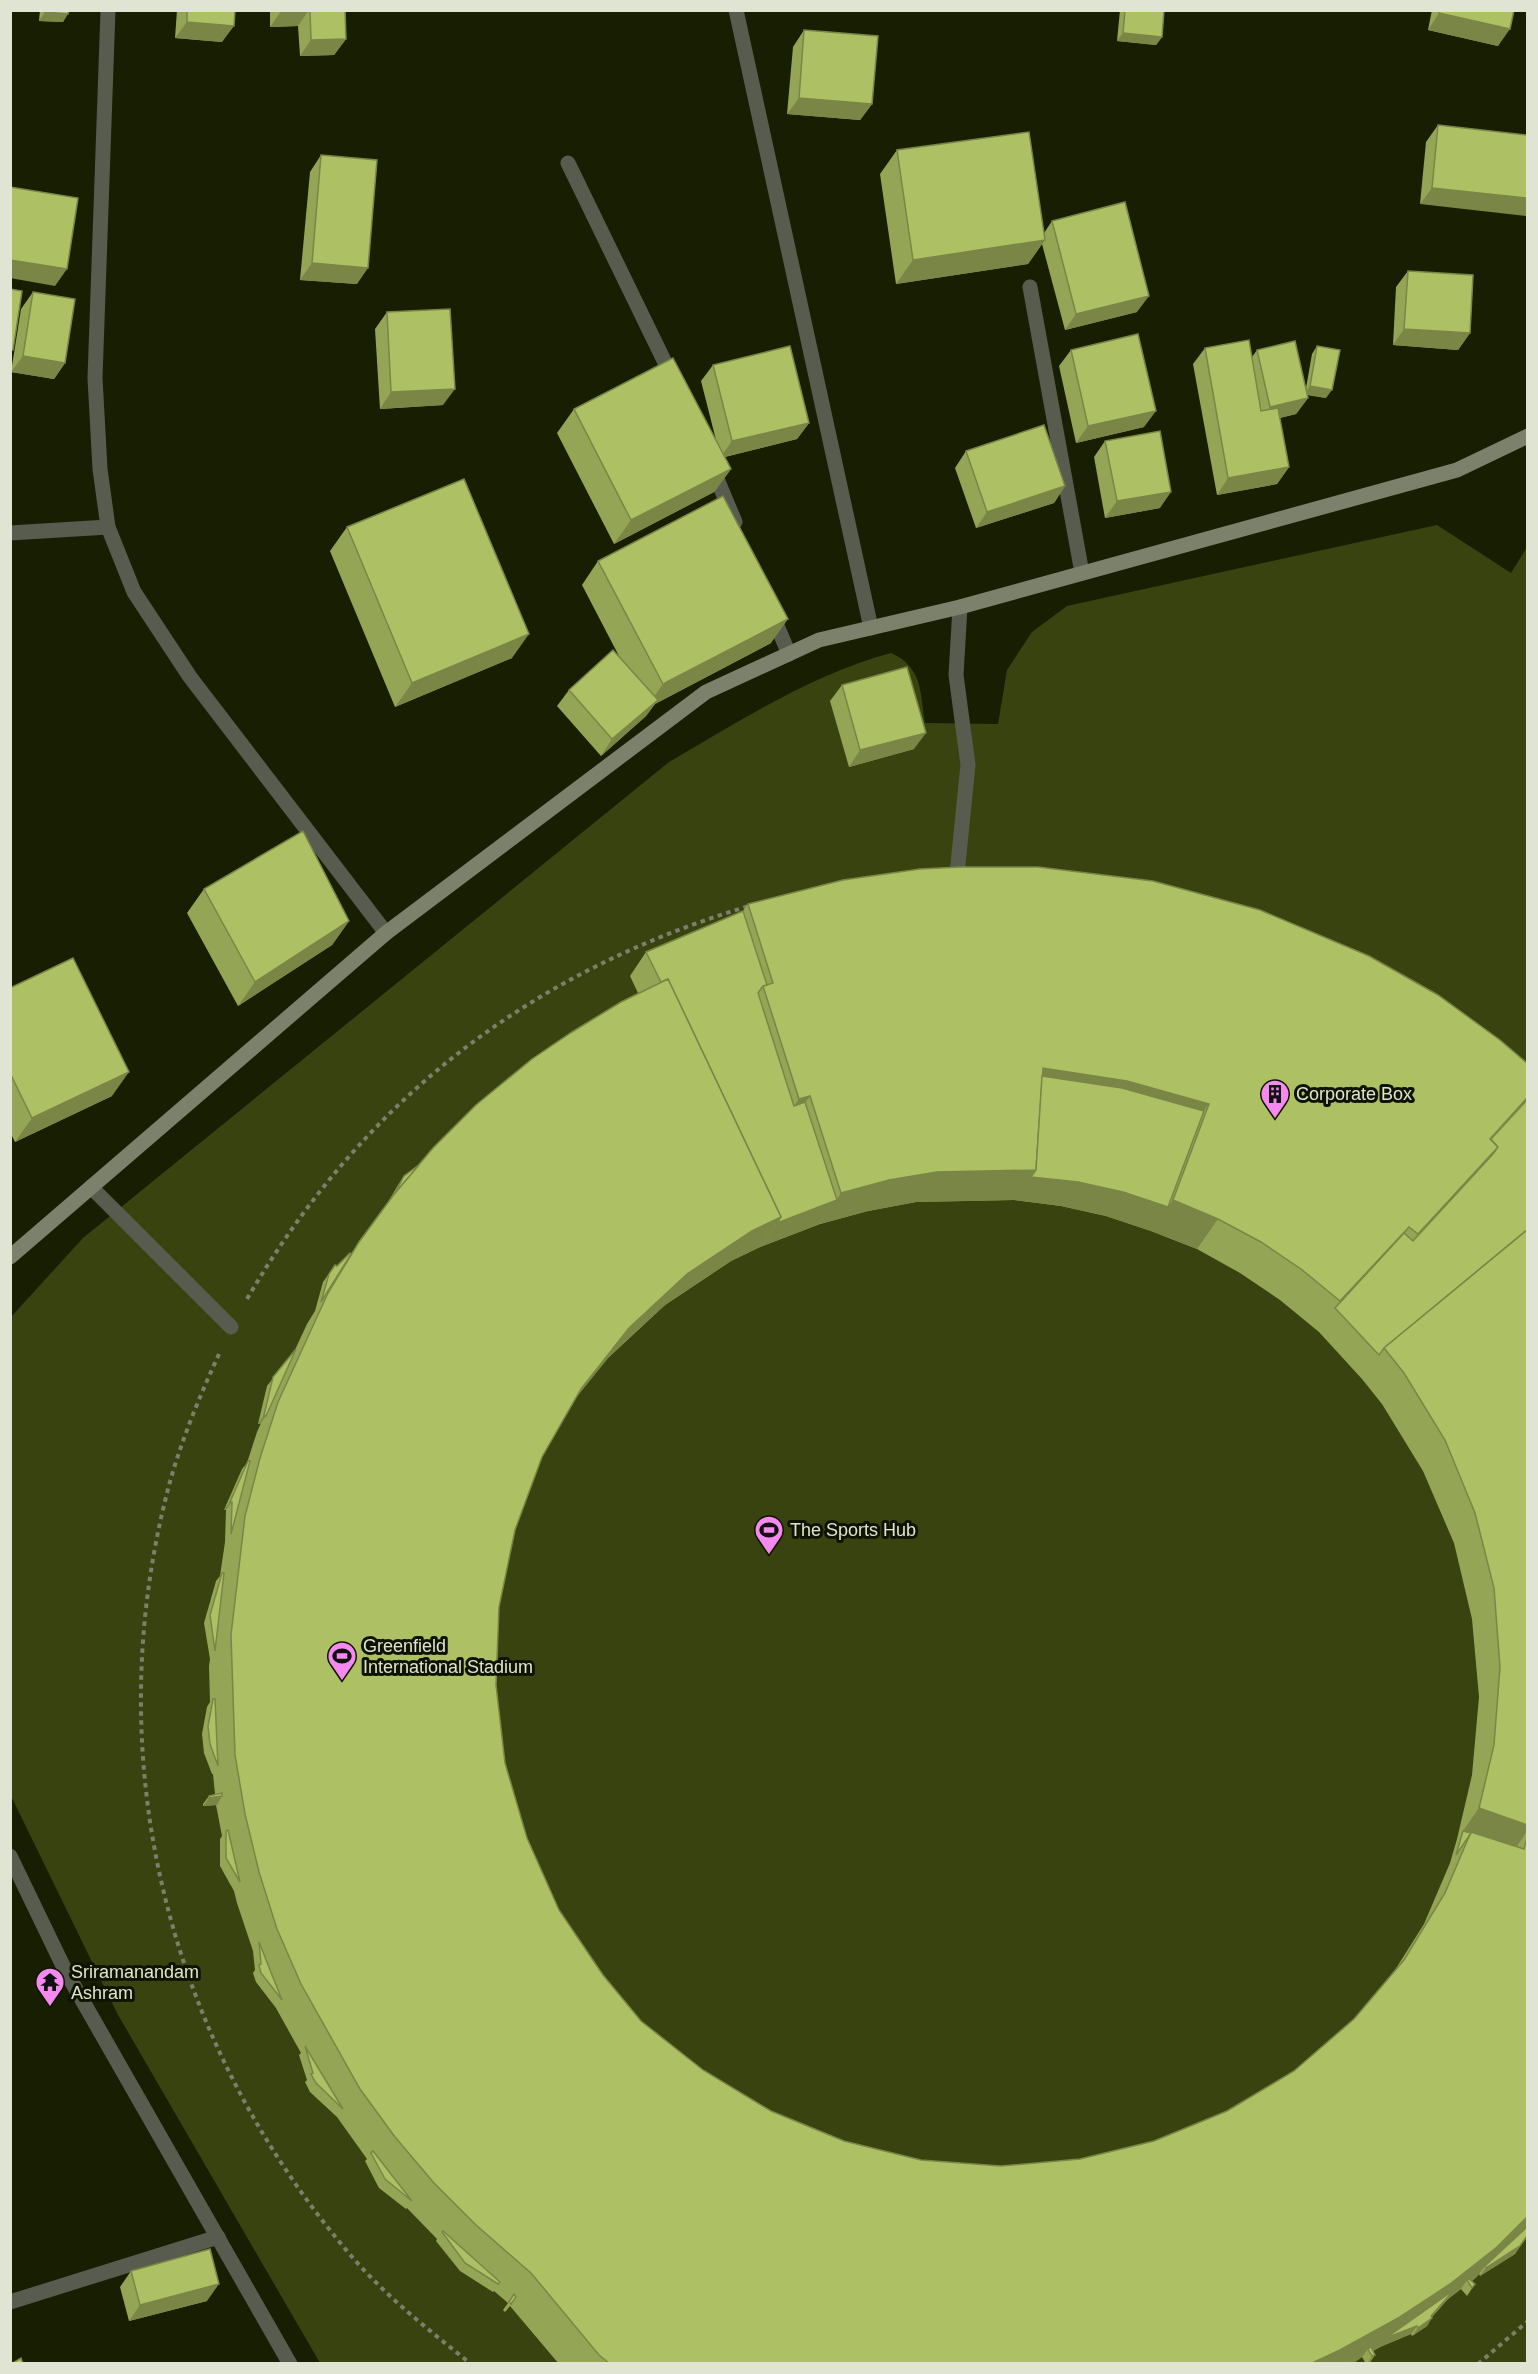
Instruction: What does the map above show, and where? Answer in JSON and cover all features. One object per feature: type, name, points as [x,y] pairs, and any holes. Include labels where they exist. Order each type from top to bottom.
[{"type":"street","points":[[108,10],[95,378],[100,469],[108,527],[134,592],[190,677],[386,933]]},
{"type":"street","points":[[736,10],[871,628]]},
{"type":"street","points":[[568,163],[681,396]]},
{"type":"street","points":[[1029,287],[1082,573]]},
{"type":"street","points":[[10,1257],[386,933],[706,692],[819,640],[960,607],[1457,470],[1527,436]]},
{"type":"street","points":[[705,449],[740,536]]},
{"type":"street","points":[[10,533],[108,527]]},
{"type":"street","points":[[767,600],[789,654]]},
{"type":"street","points":[[957,874],[968,765],[956,675],[960,607]]},
{"type":"street","points":[[91,1187],[231,1327]]},
{"type":"street","points":[[10,1856],[65,1970],[290,2364]]},
{"type":"street","points":[[10,2302],[218,2237]]},
{"type":"path","points":[[471,2364],[419,2323],[355,2259],[297,2188],[248,2112],[207,2030],[176,1945],[154,1857],[142,1767],[140,1676],[148,1585],[170,1485],[194,1409],[231,1327],[276,1249],[329,1178],[390,1111],[457,1053],[530,1001],[609,958],[693,923],[757,904]]},
{"type":"path","points":[[1478,2364],[1527,2321]]},
{"type":"green space","name":"The Sports Hub","points":[[1437,525],[1511,573],[1527,547],[1527,2363],[320,2363],[117,2013],[11,1796],[11,1317],[83,1238],[669,762],[777,700],[833,673],[891,653],[915,673],[925,723],[998,724],[1007,670],[1032,632],[1067,606]]},
{"type":"building","points":[[45,10],[69,10],[68,14],[45,12]]},
{"type":"building","points":[[187,10],[235,10],[234,26],[187,22]]},
{"type":"building","points":[[310,10],[345,10],[346,39],[311,40]]},
{"type":"building","points":[[1125,10],[1164,10],[1162,37],[1123,33]]},
{"type":"building","points":[[1440,10],[1514,10],[1510,29],[1439,13]]},
{"type":"building","points":[[804,30],[878,36],[872,104],[799,98]]},
{"type":"building","points":[[1438,125],[1527,135],[1527,198],[1432,188]]},
{"type":"building","points":[[1029,132],[1045,240],[913,260],[897,150]]},
{"type":"building","points":[[321,155],[377,160],[368,268],[312,263]]},
{"type":"building","points":[[10,187],[78,198],[67,269],[10,260]]},
{"type":"building","points":[[1125,202],[1149,296],[1076,314],[1052,221]]},
{"type":"building","points":[[1408,271],[1473,275],[1470,333],[1404,329]]},
{"type":"building","points":[[10,289],[22,291],[13,350],[10,350]]},
{"type":"building","points":[[33,292],[75,299],[65,363],[23,356]]},
{"type":"building","points":[[450,309],[455,389],[391,392],[387,312]]},
{"type":"building","points":[[1138,334],[1156,411],[1088,426],[1071,350]]},
{"type":"building","points":[[1249,340],[1261,411],[1278,408],[1289,467],[1228,478],[1205,348]]},
{"type":"building","points":[[1295,341],[1308,398],[1270,407],[1257,350]]},
{"type":"building","points":[[790,346],[809,423],[732,441],[713,365]]},
{"type":"building","points":[[1317,346],[1340,350],[1332,390],[1310,386]]},
{"type":"building","points":[[673,358],[731,469],[631,520],[574,409]]},
{"type":"building","points":[[1044,425],[1065,486],[987,512],[966,451]]},
{"type":"building","points":[[1160,431],[1171,492],[1117,501],[1105,441]]},
{"type":"building","points":[[464,479],[529,634],[412,683],[347,527]]},
{"type":"building","points":[[723,496],[788,619],[663,684],[598,561]]},
{"type":"building","points":[[613,650],[658,700],[612,739],[569,690]]},
{"type":"building","points":[[907,667],[926,733],[860,750],[842,685]]},
{"type":"building","points":[[303,831],[349,921],[255,982],[204,889]]},
{"type":"building","points":[[1038,867],[1153,881],[1260,910],[1369,956],[1438,995],[1500,1040],[1527,1063],[1527,1098],[1490,1139],[1498,1147],[1418,1234],[1409,1227],[1340,1301],[1301,1269],[1261,1242],[1218,1219],[1173,1200],[1209,1104],[1127,1081],[1043,1068],[1036,1170],[937,1172],[889,1180],[841,1193],[810,1096],[799,1099],[763,986],[773,983],[748,904],[843,880],[920,869]]},
{"type":"building","points":[[743,911],[767,985],[763,986],[758,993],[794,1106],[805,1102],[837,1200],[777,1223],[781,1217],[668,979],[661,982],[646,952]]},
{"type":"building","points":[[73,958],[129,1072],[32,1118],[10,1073],[10,988]]},
{"type":"building","name":"Greenfield International Stadium","points":[[668,979],[781,1217],[752,1231],[687,1274],[629,1328],[581,1389],[542,1457],[515,1530],[499,1607],[496,1685],[505,1763],[527,1838],[559,1910],[603,1975],[641,2021],[703,2070],[771,2111],[844,2141],[921,2160],[1001,2166],[1080,2159],[1154,2141],[1227,2111],[1294,2071],[1354,2019],[1404,1960],[1445,1893],[1471,1832],[1524,1849],[1527,1838],[1527,2217],[1497,2247],[1450,2284],[1400,2317],[1340,2350],[1310,2364],[610,2364],[599,2355],[531,2273],[476,2225],[434,2183],[395,2137],[360,2089],[301,1984],[277,1929],[259,1872],[245,1814],[235,1755],[231,1635],[245,1516],[278,1402],[328,1293],[359,1242],[395,1193],[433,1148],[476,1105],[532,1059],[621,1002]]},
{"type":"building","points":[[1042,1076],[1122,1088],[1204,1111],[1168,1207],[1123,1192],[1078,1182],[1031,1177],[1036,1170]]},
{"type":"building","points":[[1527,1100],[1527,1230],[1384,1348],[1379,1355],[1335,1308],[1404,1233],[1413,1241],[1493,1154],[1498,1147],[1491,1139]]},
{"type":"building","points":[[419,1165],[395,1193],[404,1176]]},
{"type":"building","points":[[1527,1230],[1527,1825],[1479,1808],[1494,1745],[1500,1667],[1494,1588],[1475,1513],[1445,1440],[1404,1373],[1384,1348]]},
{"type":"building","points":[[350,1253],[321,1302],[329,1274],[335,1265],[337,1266]]},
{"type":"building","points":[[296,1349],[266,1416],[264,1415],[273,1377]]},
{"type":"building","points":[[250,1461],[231,1534],[232,1502],[230,1502]]},
{"type":"building","points":[[222,1573],[224,1573],[215,1651],[210,1615]]},
{"type":"building","points":[[213,1699],[215,1699],[218,1766],[210,1744],[208,1726]]},
{"type":"building","points":[[222,1793],[222,1796],[209,1798],[209,1796]]},
{"type":"building","points":[[228,1830],[240,1882],[226,1858],[226,1831]]},
{"type":"building","points":[[1463,1831],[1471,1833],[1456,1855]]},
{"type":"building","points":[[259,1942],[282,2000],[261,1973]]},
{"type":"building","points":[[305,2046],[343,2109],[316,2083],[311,2074],[313,2073]]},
{"type":"building","points":[[373,2151],[412,2201],[385,2179],[371,2153]]},
{"type":"building","points":[[1527,2227],[1527,2236],[1520,2246],[1486,2268],[1485,2266]]},
{"type":"building","points":[[443,2231],[500,2282],[498,2284],[465,2263]]},
{"type":"building","points":[[210,2249],[219,2284],[140,2305],[131,2271]]},
{"type":"building","points":[[1467,2280],[1475,2284],[1472,2288]]},
{"type":"building","points":[[1454,2290],[1431,2316],[1432,2318],[1418,2328],[1417,2326],[1386,2338]]},
{"type":"building","points":[[514,2294],[516,2297],[511,2304],[509,2302]]},
{"type":"building","points":[[1371,2347],[1375,2355],[1372,2356],[1368,2349]]},
{"type":"building","points":[[21,2358],[23,2364],[11,2364]]},
{"type":"place","name":"Corporate Box","points":[[1275,1120]]},
{"type":"place","name":"The Sports Hub","points":[[769,1556]]},
{"type":"place","name":"Greenfield International Stadium","points":[[342,1682]]},
{"type":"place","name":"Sriramanandam Ashram","points":[[50,2008]]}]
